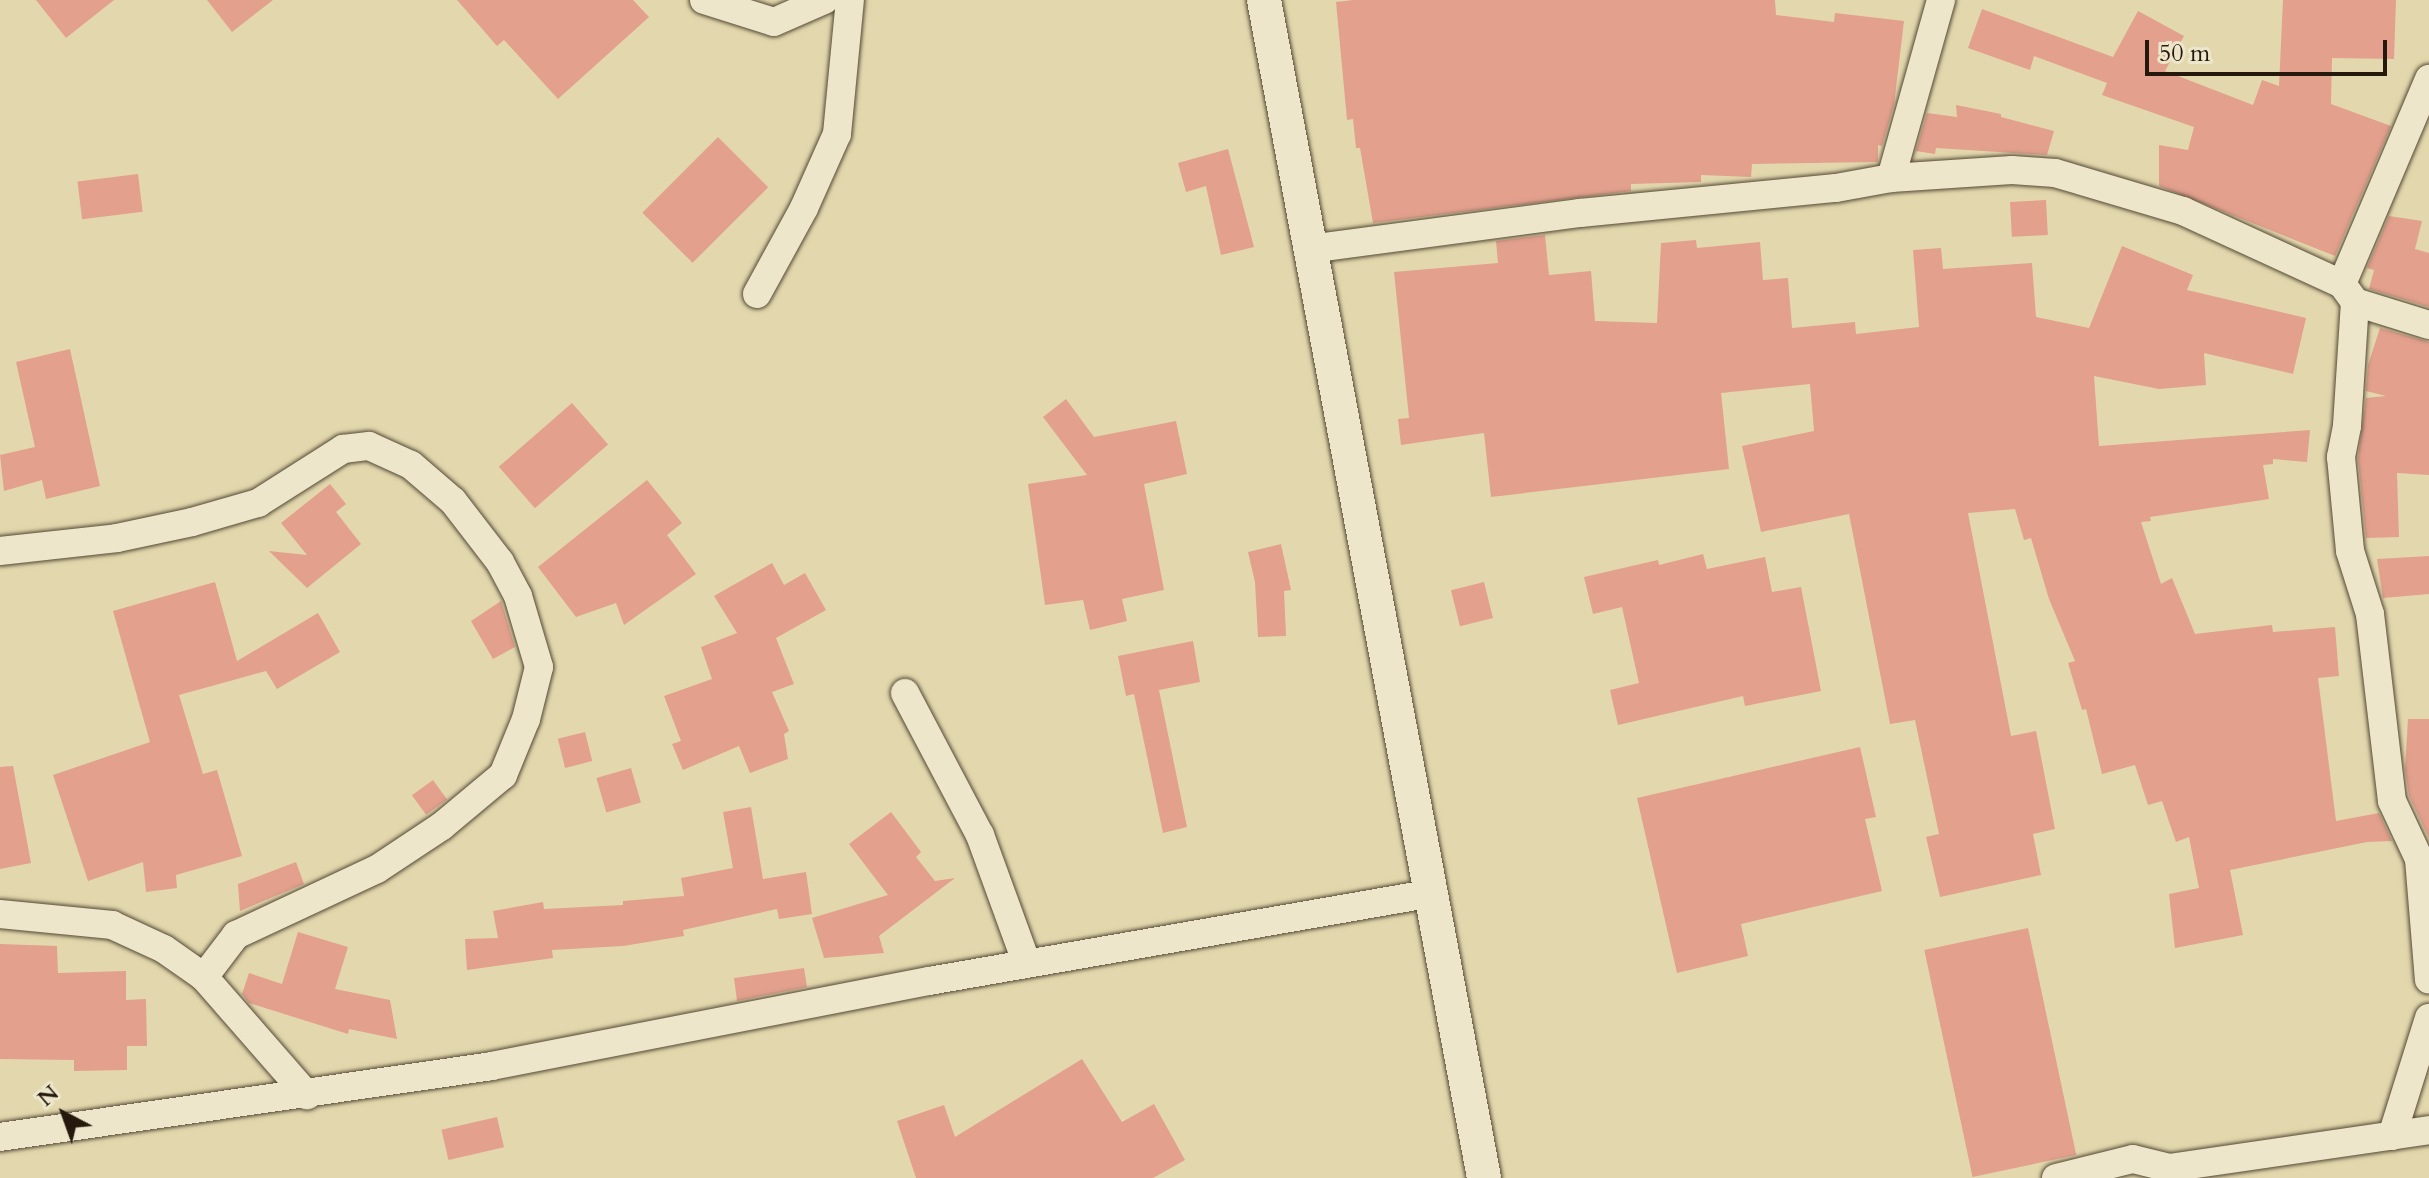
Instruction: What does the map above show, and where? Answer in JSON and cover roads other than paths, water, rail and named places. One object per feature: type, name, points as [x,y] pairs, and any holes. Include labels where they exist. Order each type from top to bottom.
[{"type":"street","points":[[704,0],[774,22],[824,0]]},
{"type":"street","points":[[757,294],[804,208],[837,134],[850,0]]},
{"type":"street","points":[[1264,0],[1484,1178]]},
{"type":"street","points":[[1891,178],[1941,0]]},
{"type":"street","points":[[2429,79],[2349,293],[2347,426],[2341,457],[2350,551],[2370,614],[2392,801],[2419,859],[2429,980]]},
{"type":"street","points":[[1309,249],[1580,213],[1836,188],[1891,178],[2012,170],[2055,173],[2183,211],[2349,293],[2429,325]]},
{"type":"street","points":[[0,551],[117,538],[192,522],[258,503],[343,449],[369,446],[411,465],[453,501],[500,562],[518,596],[539,667],[526,719],[503,775],[442,826],[377,869],[236,935],[204,977]]},
{"type":"street","points":[[905,693],[980,835],[1027,964]]},
{"type":"street","points":[[0,1137],[491,1066],[1027,964],[1433,893]]},
{"type":"street","points":[[0,914],[112,925],[164,949],[204,977],[307,1095]]},
{"type":"street","points":[[2392,1136],[2429,1018]]},
{"type":"street","points":[[2056,1178],[2133,1159],[2169,1168],[2429,1130]]}]
